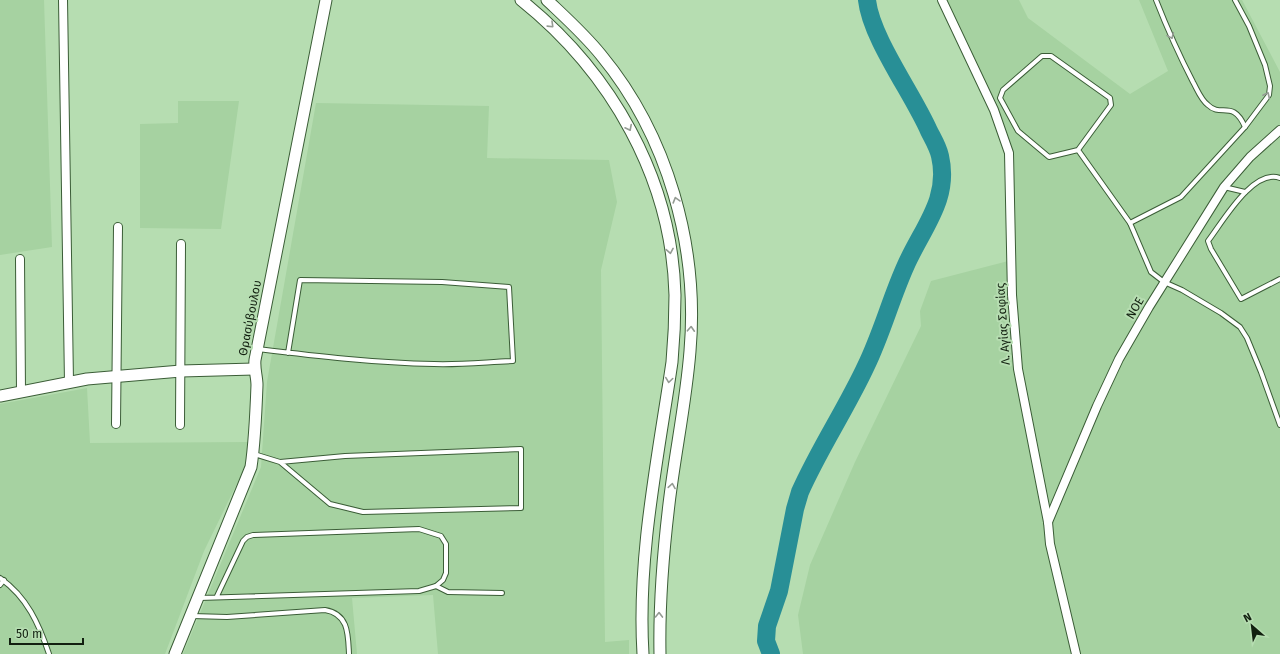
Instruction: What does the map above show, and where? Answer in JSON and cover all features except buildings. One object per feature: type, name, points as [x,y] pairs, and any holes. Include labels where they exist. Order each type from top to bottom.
[{"type":"street","points":[[63,0],[69,382]]},
{"type":"street","name":"Θρασύβουλου","points":[[175,654],[189,616],[251,467],[257,382],[254,369],[326,0]]},
{"type":"street","points":[[521,0],[545,19],[570,44],[604,86],[624,117],[642,153],[657,194],[666,225],[674,288],[674,332],[672,362],[647,545],[643,600],[643,654]]},
{"type":"street","points":[[547,0],[602,56],[623,85],[643,118],[670,180],[679,212],[686,246],[692,316],[690,351],[669,503],[662,570],[659,613],[660,654]]},
{"type":"street","name":"Λ. Αγίας Σοφίας","points":[[942,0],[994,110],[1009,153],[1012,295],[1018,369],[1048,522],[1050,544],[1076,654]]},
{"type":"street","name":"NOE","points":[[1048,522],[1097,406],[1119,359],[1164,282],[1224,187],[1250,157],[1280,130]]},
{"type":"street","points":[[116,424],[118,227]]},
{"type":"street","points":[[180,425],[182,244]]},
{"type":"street","points":[[20,259],[21,392]]},
{"type":"street","points":[[0,396],[69,382],[116,376],[181,371],[254,369]]},
{"type":"lane","points":[[1156,0],[1183,63],[1208,106],[1216,109],[1231,110],[1240,117],[1244,127]]},
{"type":"lane","points":[[1130,223],[1181,197],[1244,127],[1269,95],[1270,86],[1265,65],[1249,26],[1235,0]]},
{"type":"lane","points":[[1042,56],[1051,56],[1110,98],[1111,105],[1078,150],[1049,157],[1018,131],[1000,98],[1003,90],[1042,56]]},
{"type":"lane","points":[[1078,150],[1130,223],[1151,272],[1164,282],[1182,290],[1221,313],[1240,327],[1252,351],[1280,425]]},
{"type":"lane","points":[[1280,178],[1266,177],[1258,181],[1245,192],[1208,241],[1211,249],[1241,298],[1280,279]]},
{"type":"lane","points":[[1224,187],[1245,192]]},
{"type":"lane","points":[[258,349],[288,353],[329,358],[434,364],[513,361],[509,287],[442,282],[300,280],[288,353]]},
{"type":"lane","points":[[253,453],[280,462],[330,504],[363,512],[521,508],[521,449],[345,456],[280,462]]},
{"type":"lane","points":[[197,598],[217,596],[419,591],[436,586],[443,580],[446,573],[446,544],[441,536],[419,529],[253,535],[246,537],[243,541],[217,596]]},
{"type":"lane","points":[[0,585],[2,579],[30,607],[40,625],[49,654]]},
{"type":"lane","points":[[436,586],[448,592],[502,593]]},
{"type":"lane","points":[[189,616],[227,617],[325,610],[333,612],[345,622],[348,632],[349,654]]},
{"type":"shaded area","points":[[0,0],[44,0],[52,247],[0,255]]},
{"type":"shaded area","points":[[947,0],[1019,0],[1028,18],[1130,94],[1168,71],[1139,0],[1242,0],[1280,72],[1280,654],[803,654],[798,615],[810,565],[855,462],[921,326],[920,311],[931,281],[1016,259],[1013,154],[997,108]]},
{"type":"shaded area","points":[[178,101],[239,101],[221,229],[140,228],[140,124],[178,123]]},
{"type":"shaded area","points":[[316,103],[489,106],[487,158],[609,160],[617,202],[601,270],[605,642],[629,640],[629,654],[438,654],[433,595],[352,598],[357,654],[183,654],[261,467],[267,382]]},
{"type":"shaded area","points":[[87,388],[90,443],[250,442],[246,465],[204,551],[165,654],[0,654],[0,404]]},
{"type":"waterway","points":[[771,654],[766,641],[767,626],[779,591],[795,509],[800,492],[807,476],[866,366],[906,265],[933,212],[941,186],[942,171],[938,149],[922,116],[884,48],[870,15],[867,0]]}]
